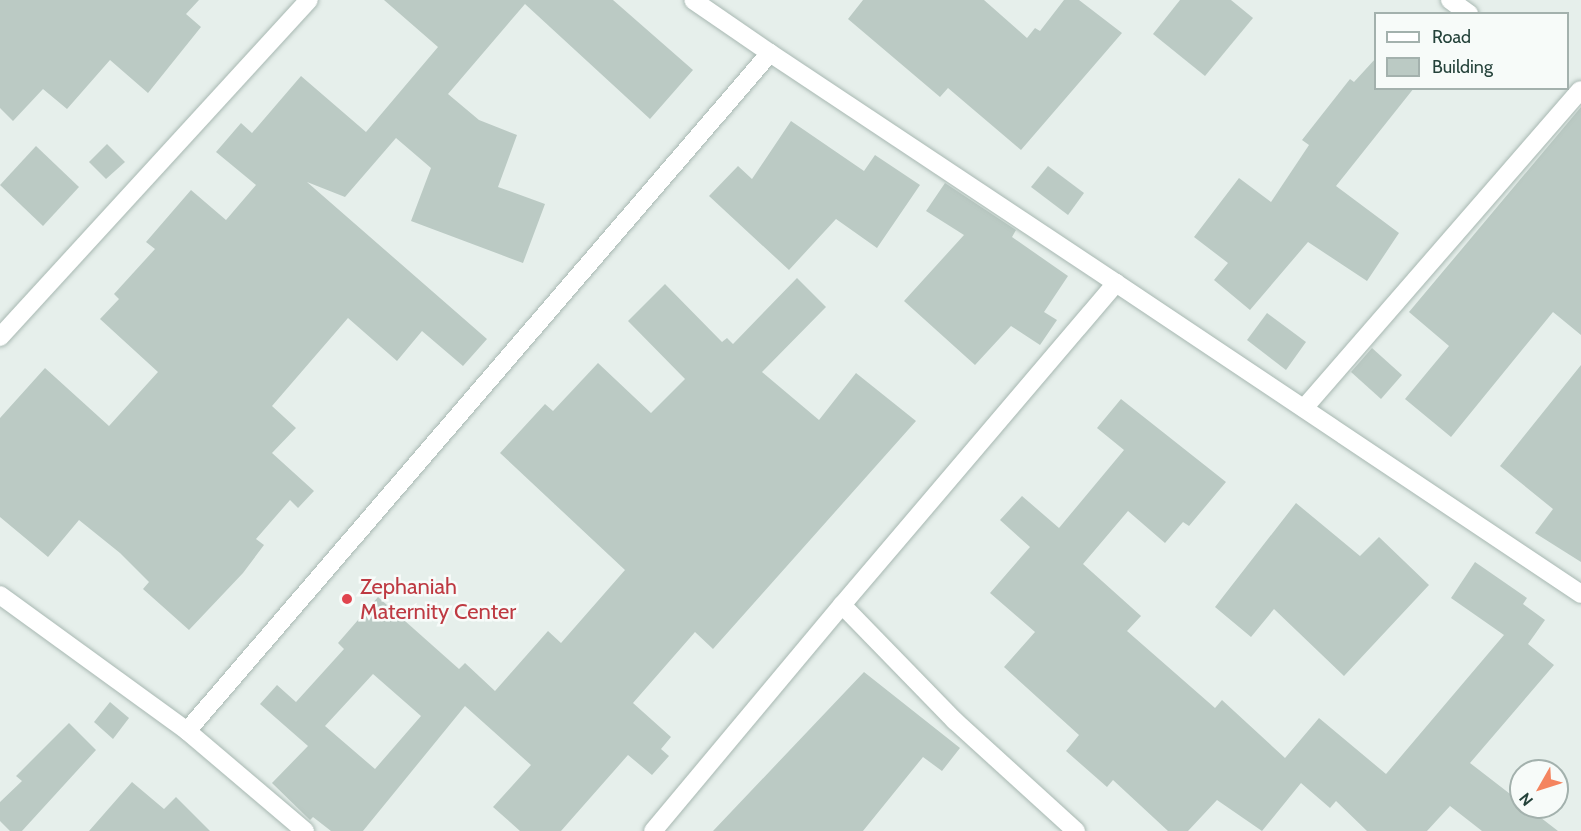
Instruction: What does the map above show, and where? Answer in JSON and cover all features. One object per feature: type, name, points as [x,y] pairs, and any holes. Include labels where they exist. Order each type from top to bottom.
[{"type":"street","points":[[0,337],[309,0]]},
{"type":"street","points":[[693,0],[1581,594]]},
{"type":"street","points":[[1450,0],[1466,12]]},
{"type":"street","points":[[187,731],[770,53]]},
{"type":"street","points":[[1304,408],[1576,87]]},
{"type":"street","points":[[653,831],[1116,283]]},
{"type":"street","points":[[0,595],[187,731],[304,831]]},
{"type":"street","points":[[842,605],[955,721],[1076,831]]},
{"type":"building","points":[[0,0],[199,0],[186,14],[201,27],[148,93],[110,60],[67,109],[43,89],[13,121],[0,108]]},
{"type":"building","points":[[384,0],[613,0],[693,70],[650,119],[525,4],[448,94],[479,120],[517,135],[498,187],[545,204],[523,263],[411,221],[431,168],[396,138],[345,197],[307,182],[487,339],[463,366],[422,331],[397,361],[348,318],[272,406],[296,428],[272,453],[314,491],[298,508],[290,500],[256,539],[264,545],[243,573],[189,630],[143,589],[149,582],[120,553],[79,520],[48,557],[0,517],[0,418],[45,368],[109,426],[158,372],[100,319],[119,299],[114,294],[155,249],[146,242],[191,190],[226,220],[256,185],[216,152],[241,123],[252,133],[301,76],[366,132],[438,47]]},
{"type":"building","points":[[863,0],[984,0],[1027,38],[1035,28],[1040,31],[1064,0],[1079,0],[1122,33],[1021,150],[948,88],[940,97],[848,19]]},
{"type":"building","points":[[1180,0],[1231,0],[1253,18],[1205,76],[1153,34]]},
{"type":"building","points":[[1374,60],[1374,90],[1412,90],[1336,186],[1399,233],[1367,281],[1308,242],[1250,310],[1214,280],[1228,263],[1194,237],[1239,178],[1271,202],[1309,145],[1302,140],[1350,79],[1354,82]]},
{"type":"building","points":[[1581,107],[1581,335],[1553,312],[1451,437],[1405,399],[1449,346],[1409,312]]},
{"type":"building","points":[[791,121],[864,171],[875,155],[920,185],[877,248],[836,219],[789,270],[709,196],[738,166],[752,179]]},
{"type":"building","points":[[107,144],[125,162],[106,179],[89,162]]},
{"type":"building","points":[[36,146],[79,187],[43,226],[0,185]]},
{"type":"building","points":[[1048,166],[1084,193],[1068,215],[1031,187]]},
{"type":"building","points":[[945,183],[1016,230],[1012,237],[1068,276],[1044,312],[1057,320],[1040,345],[1011,326],[975,365],[904,301],[964,235],[926,211]]},
{"type":"building","points":[[797,278],[826,307],[762,372],[819,420],[856,373],[916,421],[713,649],[695,632],[633,703],[671,737],[661,749],[669,756],[652,775],[628,755],[561,831],[520,831],[493,807],[531,765],[465,706],[363,831],[331,831],[313,817],[310,820],[272,783],[308,746],[260,704],[277,685],[296,702],[344,649],[338,643],[378,597],[459,669],[465,663],[495,691],[548,631],[561,643],[625,570],[500,453],[545,404],[553,411],[598,363],[651,413],[685,379],[628,321],[665,284],[722,342],[727,338],[733,344]],"holes":[[[373,674],[421,716],[375,769],[325,726]]]},
{"type":"building","points":[[1267,313],[1306,342],[1286,370],[1247,340]]},
{"type":"building","points":[[1372,348],[1402,375],[1381,399],[1351,372]]},
{"type":"building","points":[[1581,365],[1581,562],[1535,533],[1553,509],[1500,466]]},
{"type":"building","points":[[1121,399],[1226,482],[1189,526],[1183,522],[1165,543],[1128,511],[1083,564],[1141,616],[1127,631],[1215,708],[1222,700],[1285,758],[1319,718],[1386,774],[1504,635],[1451,598],[1475,562],[1527,598],[1523,604],[1545,620],[1528,644],[1554,665],[1470,763],[1509,793],[1509,819],[1542,819],[1558,831],[1482,831],[1450,806],[1427,831],[1367,831],[1336,801],[1330,808],[1301,783],[1262,831],[1217,800],[1188,831],[1168,831],[1113,780],[1107,787],[1066,751],[1079,735],[1004,667],[1035,632],[990,593],[1030,547],[1000,520],[1022,496],[1059,528],[1124,450],[1097,428]]},
{"type":"building","points":[[1296,503],[1360,556],[1379,537],[1429,585],[1344,676],[1274,609],[1251,637],[1215,607]]},
{"type":"building","points":[[864,672],[960,748],[942,771],[923,757],[863,831],[713,831]]},
{"type":"building","points":[[110,702],[129,718],[113,739],[94,722]]},
{"type":"building","points":[[69,723],[96,750],[22,831],[10,831],[0,821],[0,802],[22,781],[16,776]]},
{"type":"building","points":[[132,782],[164,809],[176,797],[210,831],[89,831]]},
{"type":"place","name":"Zephaniah Maternity Center","points":[[347,599]]}]
